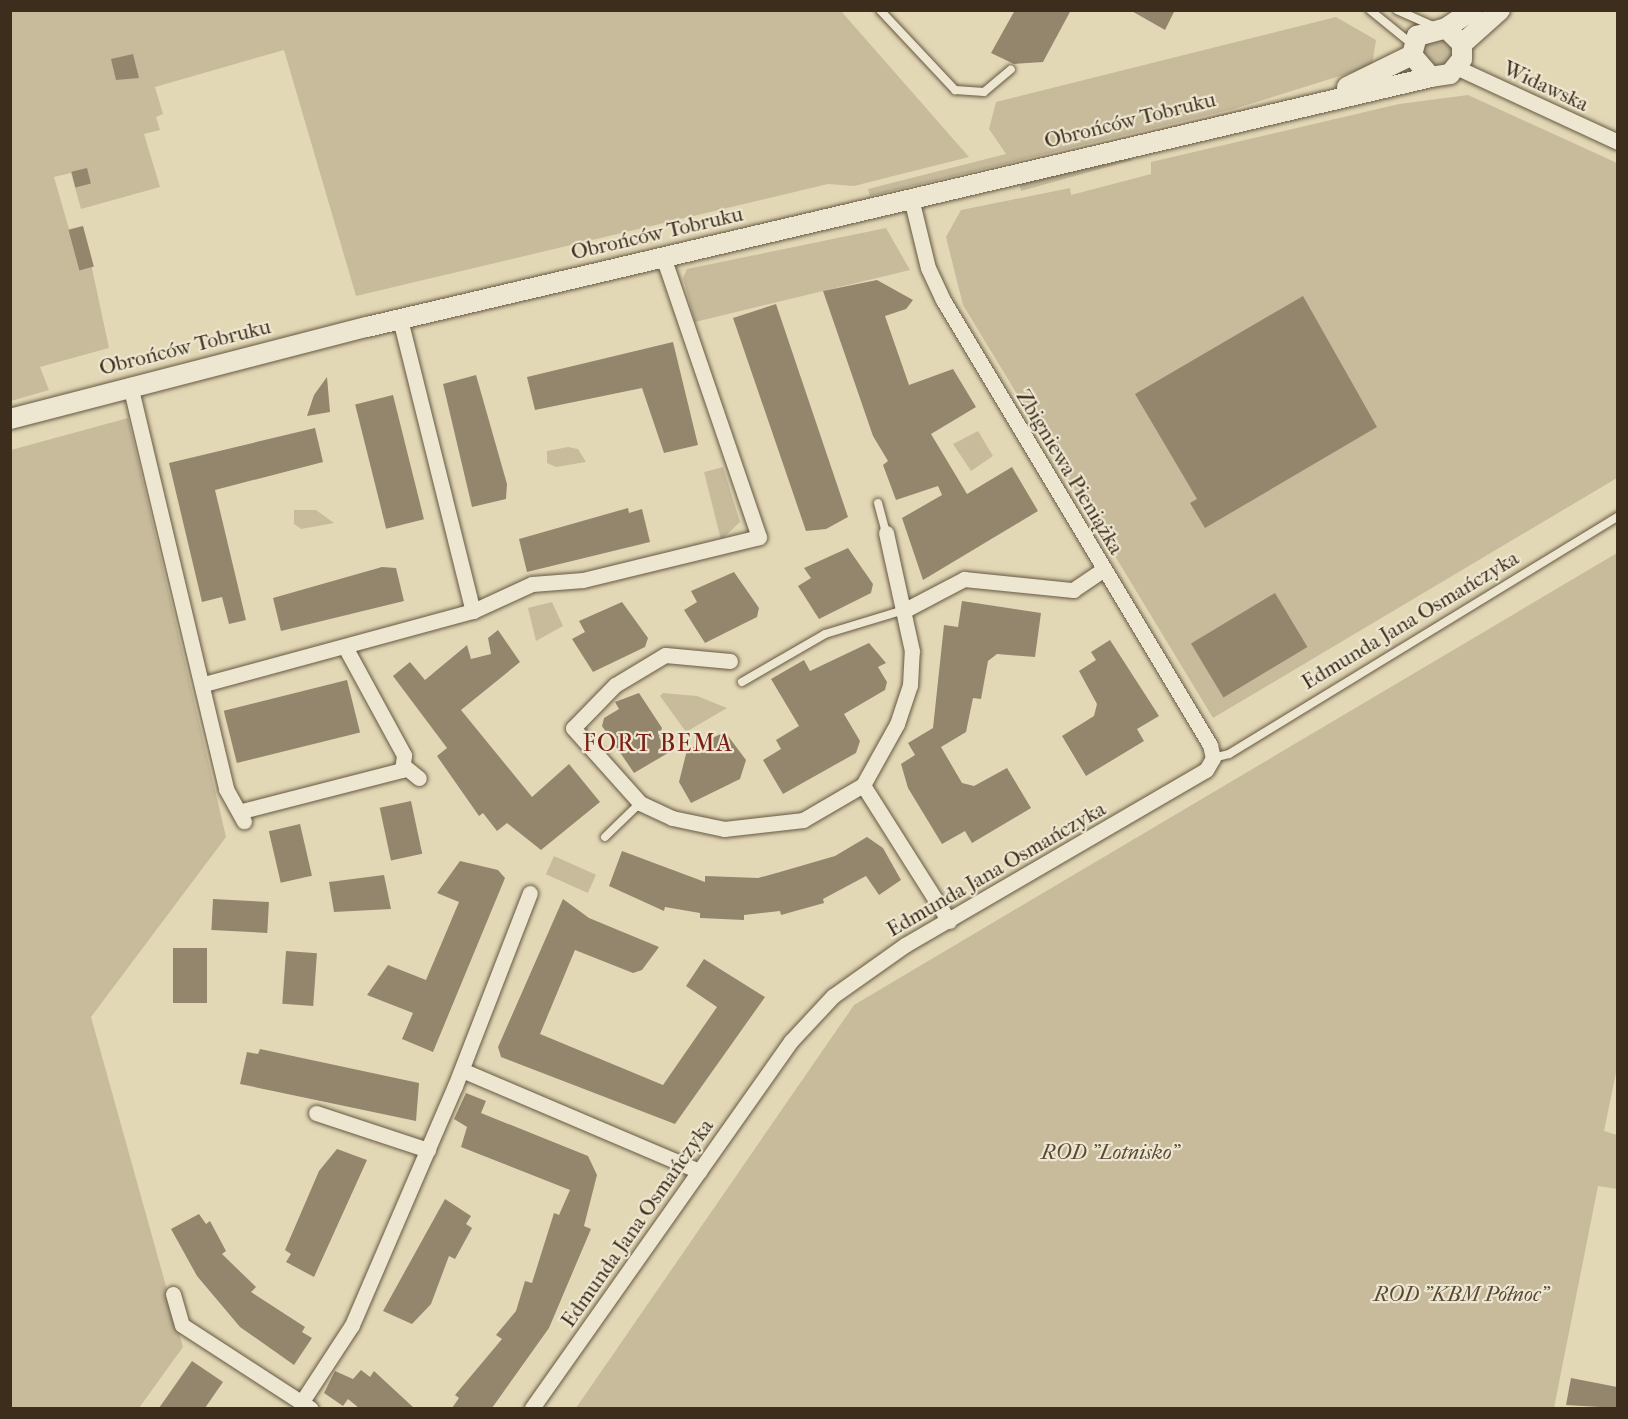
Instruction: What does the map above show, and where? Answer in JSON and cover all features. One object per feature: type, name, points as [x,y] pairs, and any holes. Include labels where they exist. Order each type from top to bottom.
[{"type":"street","points":[[1462,44],[1441,27],[1473,10]]},
{"type":"street","points":[[1458,68],[1462,44],[1500,10]]},
{"type":"street","name":"Obrońców Tobruku","points":[[1317,100],[1412,50],[1441,27]]},
{"type":"street","points":[[1412,50],[1431,77]]},
{"type":"street","name":"Obrońców Tobruku","points":[[10,419],[130,385],[400,319],[1317,100],[1431,77],[1458,68]]},
{"type":"street","name":"Widawska","points":[[1458,68],[1617,142]]},
{"type":"street","name":"Zbigniewa Pieniążka","points":[[911,198],[928,268],[943,300],[1210,745],[1213,758]]},
{"type":"street","points":[[204,684],[473,611],[532,584],[584,580],[759,537],[663,256]]},
{"type":"street","points":[[400,319],[473,611]]},
{"type":"street","points":[[130,385],[204,684],[226,789],[243,816],[392,776],[404,766],[405,755],[345,647]]},
{"type":"street","points":[[730,661],[665,655],[615,685],[573,728],[640,803],[672,818],[724,829],[764,828],[803,820],[862,785],[897,724],[910,685],[912,651],[905,610],[886,533]]},
{"type":"street","points":[[905,610],[964,579],[1073,590],[1104,569]]},
{"type":"street","name":"Edmunda Jana Osmańczyka","points":[[532,1408],[791,1041],[833,996],[949,921],[1206,770],[1213,758]]},
{"type":"street","points":[[404,766],[419,778]]},
{"type":"street","points":[[862,785],[949,921]]},
{"type":"street","points":[[173,1294],[182,1325],[306,1406],[352,1325],[462,1070],[530,893]]},
{"type":"street","points":[[462,1070],[699,1171]]},
{"type":"street","points":[[316,1113],[428,1150]]},
{"type":"lane","points":[[880,10],[956,90],[984,92],[1011,69]]},
{"type":"lane","points":[[1370,10],[1412,50]]},
{"type":"lane","points":[[1397,10],[1441,27]]},
{"type":"lane","points":[[878,503],[886,533]]},
{"type":"lane","name":"Edmunda Jana Osmańczyka","points":[[1213,758],[1259,736],[1617,518]]},
{"type":"lane","points":[[742,682],[825,634],[905,610]]},
{"type":"lane","points":[[605,837],[640,803]]},
{"type":"green space","points":[[11,11],[841,11],[969,157],[854,186],[828,184],[356,296],[284,50],[155,87],[163,114],[156,117],[160,130],[144,134],[160,187],[81,209],[71,173],[54,177],[69,229],[83,226],[109,348],[40,367],[49,390],[11,401]]},
{"type":"green space","points":[[1336,17],[1376,40],[1372,66],[1234,109],[870,196],[868,189],[1006,154],[989,129],[996,102]]},
{"type":"green space","points":[[1437,37],[1448,41],[1452,52],[1448,63],[1437,67],[1426,63],[1422,52],[1426,41]]},
{"type":"green space","points":[[1468,95],[1617,163],[1617,478],[1213,718],[963,305],[946,237],[961,210],[1070,188],[1071,195],[1151,174],[1151,162],[1399,104]]},
{"type":"green space","points":[[1123,155],[1133,160],[1021,191],[1019,182]]},
{"type":"green space","points":[[886,228],[910,270],[695,322],[683,278],[687,269]]},
{"type":"green space","points":[[128,418],[226,837],[91,1017],[183,1347],[139,1408],[11,1408],[11,450]]},
{"type":"green space","points":[[978,431],[993,456],[971,471],[953,444]]},
{"type":"green space","points":[[568,447],[578,449],[586,462],[556,467],[547,463],[547,451]]},
{"type":"green space","points":[[723,467],[740,522],[721,540],[704,472]]},
{"type":"green space","points":[[294,510],[316,510],[334,523],[301,529],[294,524]]},
{"type":"green space","name":"ROD \"Lotnisko\"","points":[[1617,553],[1618,1063],[1604,1131],[1617,1135],[1617,1189],[1598,1186],[1554,1408],[576,1408],[854,1005]]},
{"type":"green space","points":[[552,602],[563,626],[536,641],[528,608]]},
{"type":"green space","points":[[663,693],[697,696],[727,708],[686,732],[660,696]]},
{"type":"green space","points":[[554,856],[596,875],[588,893],[546,874]]},
{"type":"building","points":[[1015,10],[1071,10],[1043,62],[1014,64],[991,53]]},
{"type":"building","points":[[1130,10],[1175,10],[1165,30]]},
{"type":"building","points":[[133,54],[139,78],[116,80],[111,59]]},
{"type":"building","points":[[87,168],[91,184],[75,187],[71,172]]},
{"type":"building","points":[[83,226],[94,267],[79,270],[69,230]]},
{"type":"building","points":[[877,280],[913,300],[906,309],[885,316],[909,385],[953,369],[976,407],[931,434],[967,494],[1012,467],[1038,511],[923,580],[902,518],[942,495],[938,486],[896,500],[883,465],[888,461],[873,436],[823,291]]},
{"type":"building","points":[[1303,296],[1377,427],[1205,528],[1190,503],[1197,499],[1135,394]]},
{"type":"building","points":[[776,304],[848,517],[826,529],[806,531],[733,318]]},
{"type":"building","points":[[673,342],[698,445],[664,453],[642,388],[535,410],[527,377]]},
{"type":"building","points":[[476,375],[507,484],[506,499],[472,507],[443,384]]},
{"type":"building","points":[[327,377],[330,412],[307,416],[314,395]]},
{"type":"building","points":[[393,395],[424,519],[386,529],[355,404]]},
{"type":"building","points":[[315,428],[323,462],[215,490],[246,620],[229,624],[222,597],[202,602],[169,463]]},
{"type":"building","points":[[628,508],[629,513],[642,509],[650,542],[527,572],[519,539]]},
{"type":"building","points":[[848,548],[873,584],[871,593],[819,619],[798,586],[811,578],[804,568]]},
{"type":"building","points":[[382,567],[396,568],[404,601],[281,631],[273,598]]},
{"type":"building","points":[[734,572],[759,608],[757,617],[705,643],[684,610],[697,602],[691,591]]},
{"type":"building","points":[[1275,593],[1307,647],[1223,697],[1191,643]]},
{"type":"building","points":[[962,601],[1041,613],[1035,657],[997,654],[988,661],[981,699],[973,698],[966,732],[941,747],[962,783],[974,786],[1007,768],[1031,808],[972,843],[965,831],[942,844],[908,788],[901,764],[915,755],[908,743],[933,728],[944,625],[958,627]]},
{"type":"building","points":[[622,602],[648,638],[645,647],[593,672],[572,639],[585,632],[579,621]]},
{"type":"building","points":[[498,630],[520,662],[461,710],[532,797],[569,764],[600,802],[541,850],[507,823],[497,831],[483,813],[479,816],[437,756],[447,748],[393,676],[410,662],[425,680],[467,645],[471,659],[491,654],[488,638]]},
{"type":"building","points":[[1110,640],[1159,716],[1137,729],[1144,741],[1086,776],[1062,736],[1094,716],[1097,704],[1079,671],[1096,660],[1091,652]]},
{"type":"building","points":[[869,643],[886,663],[878,667],[887,682],[885,690],[844,714],[860,741],[856,753],[783,794],[763,760],[781,749],[776,740],[799,726],[771,679],[804,660],[810,671]]},
{"type":"building","points":[[347,680],[360,732],[237,763],[224,711]]},
{"type":"building","points":[[639,693],[662,728],[659,737],[668,753],[634,773],[602,726],[604,718],[619,709],[615,702]]},
{"type":"building","points":[[725,732],[746,760],[740,779],[691,803],[679,782],[687,750]]},
{"type":"building","points":[[411,801],[422,854],[391,860],[380,808]]},
{"type":"building","points":[[300,824],[312,876],[281,883],[269,831]]},
{"type":"building","points":[[867,837],[883,848],[901,880],[879,895],[866,876],[823,899],[824,903],[781,915],[780,911],[744,915],[744,920],[700,918],[700,913],[665,907],[664,911],[609,886],[622,851],[705,882],[705,876],[758,878],[780,872],[835,856]]},
{"type":"building","points":[[460,861],[498,870],[505,878],[433,1052],[402,1039],[413,1013],[367,995],[388,965],[426,980],[459,902],[437,893]]},
{"type":"building","points":[[384,875],[391,909],[334,912],[329,882]]},
{"type":"building","points":[[213,899],[269,902],[267,933],[211,930]]},
{"type":"building","points":[[563,899],[589,918],[659,947],[642,970],[633,973],[575,950],[540,1034],[663,1085],[717,1007],[686,986],[704,959],[765,997],[675,1124],[501,1057],[498,1047]]},
{"type":"building","points":[[173,948],[207,948],[207,1003],[173,1003]]},
{"type":"building","points":[[286,951],[317,953],[313,1006],[282,1004]]},
{"type":"building","points":[[260,1049],[419,1083],[416,1121],[240,1084],[247,1052],[258,1054]]},
{"type":"building","points":[[466,1093],[486,1101],[481,1113],[588,1156],[597,1175],[584,1226],[591,1229],[549,1328],[492,1408],[452,1408],[459,1398],[455,1395],[502,1339],[496,1335],[516,1311],[525,1281],[532,1283],[554,1213],[559,1215],[570,1190],[461,1147],[467,1127],[454,1119]]},
{"type":"building","points":[[337,1149],[367,1160],[314,1277],[286,1262],[291,1254],[285,1250],[319,1171]]},
{"type":"building","points":[[445,1199],[471,1216],[466,1224],[472,1228],[455,1259],[449,1256],[431,1304],[412,1324],[383,1311]]},
{"type":"building","points":[[199,1214],[206,1224],[210,1221],[226,1251],[222,1254],[256,1287],[251,1292],[305,1327],[302,1332],[312,1338],[294,1365],[240,1327],[197,1276],[171,1229]]},
{"type":"building","points":[[192,1361],[223,1382],[205,1408],[159,1408]]},
{"type":"building","points":[[361,1370],[370,1377],[374,1371],[414,1408],[359,1408],[348,1399],[343,1406],[324,1393],[335,1371],[353,1379]]},
{"type":"building","points":[[1571,1378],[1617,1387],[1617,1408],[1566,1405]]},
{"type":"district","name":"FORT BEMA","points":[[658,744]]},
{"type":"park label","name":"ROD \"KBM Północ\"","points":[[1461,1294]]}]
